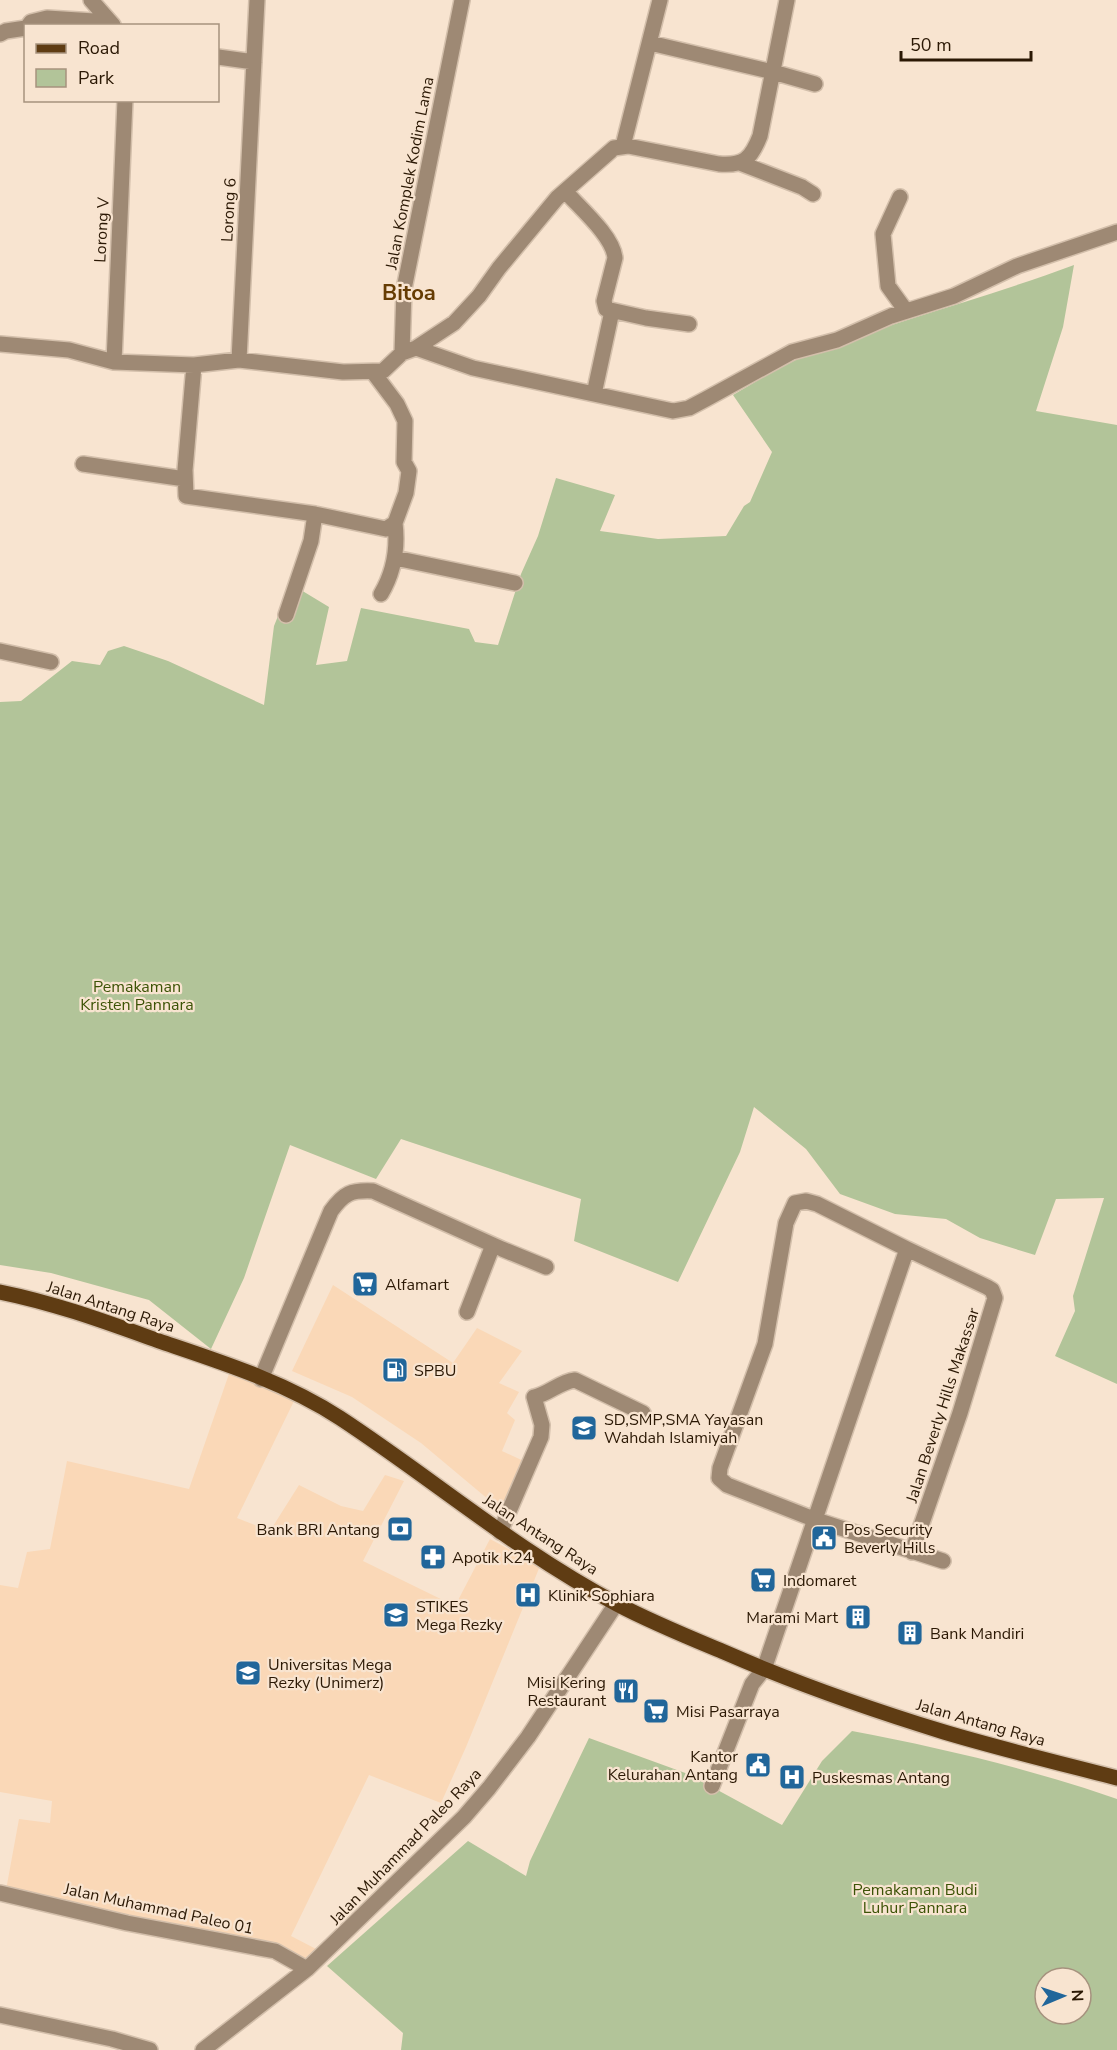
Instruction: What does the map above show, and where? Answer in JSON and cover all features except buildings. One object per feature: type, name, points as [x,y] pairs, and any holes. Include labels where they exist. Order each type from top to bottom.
[{"type":"main road","name":"Jalan Antang Raya","points":[[0,1292],[86,1313],[291,1390],[340,1418],[500,1532],[616,1604],[673,1631],[764,1669],[944,1732],[1117,1778]]},
{"type":"street","points":[[92,0],[112,24]]},
{"type":"street","name":"Lorong 6","points":[[239,360],[257,0]]},
{"type":"street","name":"Jalan Komplek Kodim Lama","points":[[409,351],[404,289],[462,0]]},
{"type":"street","points":[[623,146],[660,0]]},
{"type":"street","points":[[740,164],[751,155],[760,136],[787,0]]},
{"type":"street","points":[[29,24],[47,18],[112,24]]},
{"type":"street","points":[[0,34],[24,28]]},
{"type":"street","points":[[650,43],[815,84]]},
{"type":"street","points":[[219,57],[254,62]]},
{"type":"street","name":"Lorong V","points":[[114,362],[125,102]]},
{"type":"street","points":[[0,344],[69,350],[114,362],[194,365],[239,360],[342,372],[383,371],[454,322],[479,296],[557,198],[614,148],[623,146],[719,164],[740,164],[802,187],[813,194]]},
{"type":"street","points":[[565,191],[601,231],[615,252],[604,301],[606,309],[689,324]]},
{"type":"street","points":[[900,197],[883,234],[888,286],[906,311]]},
{"type":"street","points":[[409,351],[473,368],[673,411],[689,408],[792,352],[837,340],[906,311],[954,296],[1017,266],[1117,232]]},
{"type":"street","points":[[594,394],[612,311]]},
{"type":"street","points":[[194,365],[185,479],[186,496],[315,514],[386,529],[395,523]]},
{"type":"street","points":[[373,372],[397,404],[405,421],[404,462],[409,471],[406,493],[395,523],[395,558],[381,594]]},
{"type":"street","points":[[83,464],[185,479]]},
{"type":"street","points":[[286,615],[311,541],[315,514]]},
{"type":"street","points":[[395,558],[515,583]]},
{"type":"street","points":[[0,651],[51,662]]},
{"type":"street","points":[[261,1379],[331,1211],[340,1199],[350,1192],[374,1191],[546,1267]]},
{"type":"street","name":"Jalan Beverly Hills Makassar","points":[[912,1552],[960,1413],[995,1298],[992,1290],[987,1287],[818,1204],[806,1201],[795,1203],[786,1223],[765,1344],[718,1476],[727,1485],[816,1520],[912,1552],[943,1561]]},
{"type":"street","points":[[467,1312],[493,1245]]},
{"type":"street","points":[[712,1786],[752,1684],[764,1669],[907,1249]]},
{"type":"street","points":[[500,1532],[541,1437],[542,1425],[534,1397],[564,1382],[574,1380],[643,1413]]},
{"type":"street","name":"Jalan Muhammad Paleo Raya","points":[[203,2050],[307,1969],[455,1825],[489,1788],[528,1737],[616,1604]]},
{"type":"street","name":"Jalan Muhammad Paleo 01","points":[[0,1893],[127,1923],[275,1951],[307,1969]]},
{"type":"street","points":[[0,2014],[112,2039],[150,2050]]},
{"type":"shaded area","points":[[333,1285],[453,1363],[477,1328],[522,1351],[499,1383],[519,1392],[507,1413],[515,1420],[502,1451],[528,1463],[501,1510],[421,1443],[352,1397],[292,1371]]},
{"type":"shaded area","name":"Universitas Mega Rezky (Unimerz)","points":[[230,1371],[295,1399],[237,1518],[270,1531],[299,1485],[341,1506],[363,1511],[385,1475],[404,1481],[363,1561],[455,1606],[490,1539],[540,1566],[441,1803],[369,1775],[291,1936],[318,1950],[304,1966],[146,1929],[4,1901],[19,1819],[50,1823],[52,1801],[0,1792],[0,1585],[18,1588],[27,1552],[50,1549],[67,1461],[189,1489]]},
{"type":"green space","name":"Pemakaman Kristen Pannara","points":[[1074,265],[1063,327],[1036,411],[1117,425],[1117,1384],[1055,1356],[1075,1311],[1073,1296],[1104,1198],[1056,1199],[1035,1255],[980,1238],[946,1219],[895,1214],[840,1194],[806,1149],[754,1107],[740,1152],[678,1282],[574,1241],[581,1199],[401,1139],[376,1179],[290,1145],[244,1278],[211,1349],[149,1300],[51,1273],[0,1265],[0,702],[21,701],[72,661],[100,665],[108,651],[124,646],[168,661],[264,705],[274,626],[291,584],[329,607],[316,665],[347,661],[361,608],[469,629],[475,642],[498,645],[521,574],[538,536],[556,478],[615,495],[600,531],[658,539],[726,536],[744,506],[750,502],[772,452],[733,395],[777,369],[838,343]]},
{"type":"green space","name":"Pemakaman Budi Luhur Pannara","points":[[852,1731],[986,1760],[1117,1799],[1117,2050],[401,2050],[403,2033],[327,1966],[468,1841],[526,1876],[530,1861],[589,1738],[688,1774],[782,1825],[822,1761]]},
{"type":"place","name":"Alfamart","points":[[365,1284]]},
{"type":"place","name":"SPBU","points":[[395,1370]]},
{"type":"place","name":"SD,SMP,SMA Yayasan Wahdah Islamiyah","points":[[584,1428]]},
{"type":"place","name":"Bank BRI Antang","points":[[400,1529]]},
{"type":"place","name":"Pos Security Beverly Hills","points":[[824,1538]]},
{"type":"place","name":"Apotik K24","points":[[433,1557]]},
{"type":"place","name":"Indomaret","points":[[763,1580]]},
{"type":"place","name":"Klinik Sophiara","points":[[528,1595]]},
{"type":"place","name":"STIKES Mega Rezky","points":[[396,1615]]},
{"type":"place","name":"Marami Mart","points":[[858,1617]]},
{"type":"place","name":"Bank Mandiri","points":[[910,1633]]},
{"type":"place","name":"Universitas Mega Rezky (Unimerz)","points":[[248,1673]]},
{"type":"place","name":"Misi Kering Restaurant","points":[[626,1691]]},
{"type":"place","name":"Misi Pasarraya","points":[[656,1711]]},
{"type":"place","name":"Kantor Kelurahan Antang","points":[[758,1765]]},
{"type":"place","name":"Puskesmas Antang","points":[[792,1777]]},
{"type":"district","name":"Bitoa","points":[[409,292]]}]
